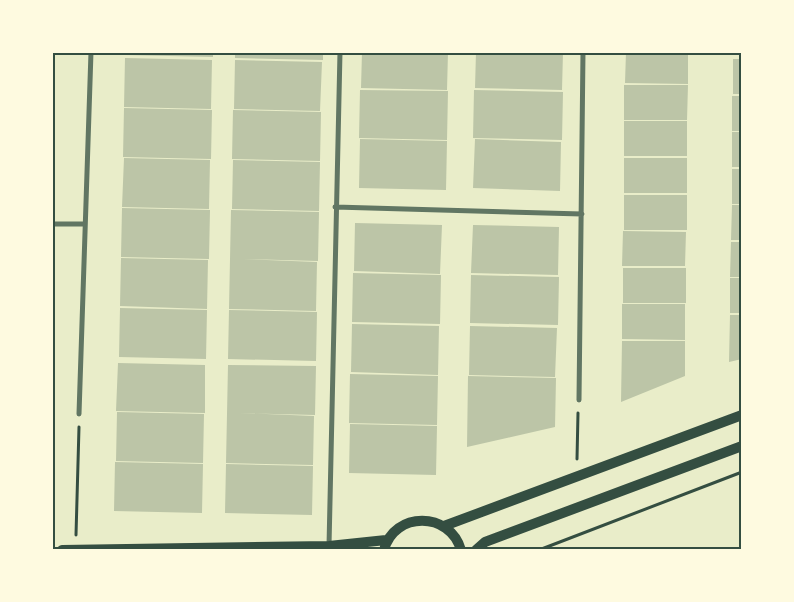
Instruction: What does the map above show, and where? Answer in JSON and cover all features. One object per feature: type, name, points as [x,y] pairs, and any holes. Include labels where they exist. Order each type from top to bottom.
[{"type":"main road","points":[[444,526],[742,415]]},
{"type":"main road","points":[[476,550],[485,542],[742,446]]},
{"type":"main road","points":[[62,550],[385,545],[404,524],[417,520],[431,520],[444,526],[454,535],[461,550]]},
{"type":"street","points":[[79,414],[91,52]]},
{"type":"street","points":[[329,546],[335,207],[340,52]]},
{"type":"street","points":[[579,400],[583,52]]},
{"type":"street","points":[[335,207],[582,214]]},
{"type":"street","points":[[52,224],[84,224]]},
{"type":"path","points":[[577,476],[579,400]]},
{"type":"path","points":[[76,549],[79,414]]},
{"type":"path","points":[[539,550],[742,472]]},
{"type":"building","points":[[126,52],[213,52],[213,57],[126,55]]},
{"type":"building","points":[[235,52],[323,52],[323,60],[235,58]]},
{"type":"building","points":[[362,52],[448,52],[447,90],[361,88]]},
{"type":"building","points":[[476,52],[563,52],[562,90],[475,88]]},
{"type":"building","points":[[626,52],[688,52],[688,84],[625,83]]},
{"type":"building","points":[[125,58],[212,60],[211,109],[124,107]]},
{"type":"building","points":[[733,59],[742,59],[742,94],[733,94]]},
{"type":"building","points":[[235,60],[322,62],[320,111],[234,109]]},
{"type":"building","points":[[624,85],[688,85],[687,120],[624,120]]},
{"type":"building","points":[[360,90],[448,91],[447,140],[359,138]]},
{"type":"building","points":[[474,90],[563,92],[562,140],[473,138]]},
{"type":"building","points":[[732,96],[742,96],[742,131],[732,131]]},
{"type":"building","points":[[124,108],[212,110],[211,159],[123,157]]},
{"type":"building","points":[[233,110],[321,112],[320,161],[232,159]]},
{"type":"building","points":[[624,121],[687,121],[687,156],[624,156]]},
{"type":"building","points":[[732,132],[742,132],[742,167],[732,167]]},
{"type":"building","points":[[360,139],[447,141],[446,190],[359,188]]},
{"type":"building","points":[[475,139],[561,142],[560,191],[473,188]]},
{"type":"building","points":[[124,158],[210,160],[209,209],[122,207]]},
{"type":"building","points":[[624,158],[687,158],[687,193],[624,193]]},
{"type":"building","points":[[233,160],[320,162],[319,211],[232,209]]},
{"type":"building","points":[[732,169],[742,169],[742,204],[732,204]]},
{"type":"building","points":[[624,195],[687,195],[687,230],[624,230]]},
{"type":"building","points":[[732,205],[742,205],[742,240],[731,240]]},
{"type":"building","points":[[122,208],[210,210],[209,259],[121,257]]},
{"type":"building","points":[[231,210],[319,212],[318,261],[243,259],[317,262],[316,311],[229,309]]},
{"type":"building","points":[[355,223],[442,225],[440,274],[354,271]]},
{"type":"building","points":[[473,225],[559,227],[558,275],[471,273]]},
{"type":"building","points":[[623,231],[686,232],[685,266],[622,266]]},
{"type":"building","points":[[731,242],[742,242],[742,277],[730,277]]},
{"type":"building","points":[[121,258],[208,260],[207,309],[120,306]]},
{"type":"building","points":[[623,268],[686,268],[686,303],[623,303]]},
{"type":"building","points":[[353,273],[441,275],[440,324],[352,322]]},
{"type":"building","points":[[471,275],[559,277],[558,325],[470,323]]},
{"type":"building","points":[[730,278],[742,278],[742,313],[730,313]]},
{"type":"building","points":[[622,304],[685,304],[685,340],[622,339]]},
{"type":"building","points":[[120,308],[207,310],[206,359],[119,357]]},
{"type":"building","points":[[229,310],[317,312],[316,361],[228,359]]},
{"type":"building","points":[[730,315],[742,315],[742,359],[729,362]]},
{"type":"building","points":[[352,324],[439,326],[438,375],[351,372]]},
{"type":"building","points":[[470,326],[557,328],[555,377],[469,375]]},
{"type":"building","points":[[622,341],[685,341],[685,376],[621,402]]},
{"type":"building","points":[[118,363],[205,365],[205,413],[116,411]]},
{"type":"building","points":[[228,365],[316,366],[315,415],[239,413],[314,416],[313,465],[226,463]]},
{"type":"building","points":[[350,374],[438,376],[437,425],[349,423]]},
{"type":"building","points":[[468,376],[556,378],[555,427],[467,447]]},
{"type":"building","points":[[117,412],[204,414],[203,463],[116,461]]},
{"type":"building","points":[[350,424],[437,426],[436,475],[349,473]]},
{"type":"building","points":[[115,462],[203,464],[202,513],[114,511]]},
{"type":"building","points":[[226,464],[313,466],[312,515],[225,513]]}]
